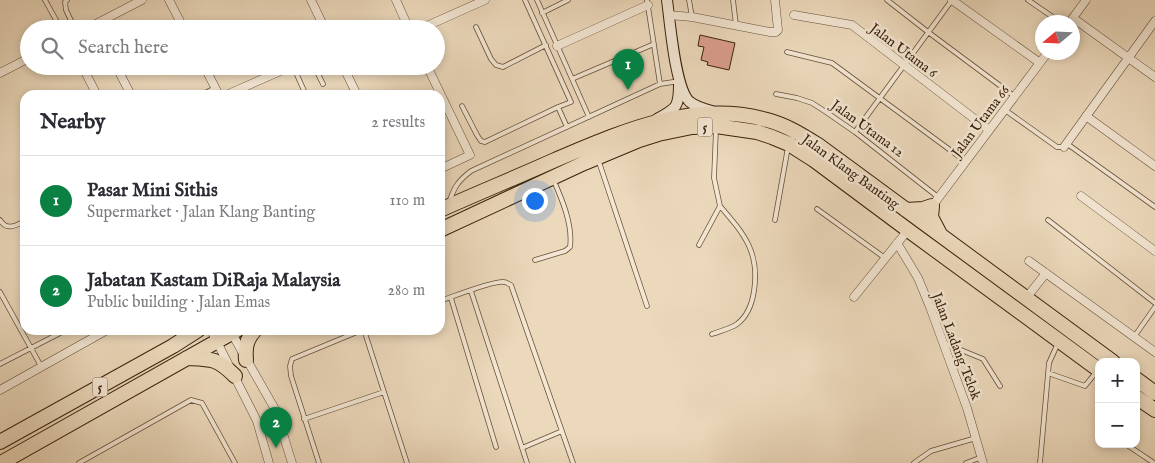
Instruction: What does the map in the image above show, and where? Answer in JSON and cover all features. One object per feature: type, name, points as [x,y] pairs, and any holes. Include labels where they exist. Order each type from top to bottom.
[{"type":"highway","name":"Jalan Klang Banting","points":[[445,208],[599,141],[647,124],[690,115],[723,113],[763,119],[795,131],[818,145],[1109,358]]},
{"type":"highway","name":"Jalan Klang Banting","points":[[445,228],[598,157],[658,134],[692,127],[716,126],[757,132],[789,144],[814,160],[1095,367]]},
{"type":"highway","points":[[906,210],[923,209],[935,201]]},
{"type":"highway","points":[[935,201],[931,217],[940,235]]},
{"type":"highway","points":[[173,346],[180,335]]},
{"type":"highway","name":"5","points":[[0,442],[190,335]]},
{"type":"highway","points":[[246,360],[247,340],[251,335]]},
{"type":"highway","name":"5","points":[[1,463],[187,358],[214,336]]},
{"type":"highway","points":[[187,358],[202,358],[219,362],[235,376]]},
{"type":"highway","points":[[1140,382],[1155,393]]},
{"type":"highway","points":[[1140,400],[1155,410]]},
{"type":"street","points":[[106,20],[142,0]]},
{"type":"street","points":[[169,0],[179,20]]},
{"type":"street","points":[[311,0],[321,20]]},
{"type":"street","points":[[396,0],[406,20]]},
{"type":"street","points":[[440,20],[483,0]]},
{"type":"street","points":[[667,0],[673,48],[680,81],[689,101],[705,110],[723,113]]},
{"type":"street","points":[[669,15],[692,17],[776,32],[778,30],[774,0]]},
{"type":"street","points":[[952,0],[1040,63]]},
{"type":"street","points":[[1075,0],[1084,3],[1075,15]]},
{"type":"street","points":[[557,46],[648,3]]},
{"type":"street","name":"Jalan Utama 6","points":[[794,15],[852,26],[989,130]]},
{"type":"street","points":[[1065,145],[1155,21]]},
{"type":"street","points":[[1080,26],[1155,77]]},
{"type":"street","name":"Jalan Utama 66","points":[[921,222],[1042,60]]},
{"type":"street","points":[[0,73],[20,63]]},
{"type":"street","points":[[87,75],[95,90]]},
{"type":"street","points":[[121,75],[128,90]]},
{"type":"street","points":[[208,75],[216,90]]},
{"type":"street","points":[[237,90],[272,75]]},
{"type":"street","points":[[348,75],[355,90]]},
{"type":"street","points":[[431,75],[439,90]]},
{"type":"street","points":[[647,124],[676,106],[680,81]]},
{"type":"street","points":[[445,103],[470,155],[445,167]]},
{"type":"street","points":[[1086,116],[1155,166]]},
{"type":"street","points":[[1081,196],[1155,251]]},
{"type":"street","points":[[921,222],[921,231],[934,249]]},
{"type":"street","points":[[854,297],[908,230]]},
{"type":"street","name":"Jalan Ladang Telok","points":[[897,243],[918,278],[944,343],[967,408],[982,460]]},
{"type":"street","points":[[1029,261],[1155,352]]},
{"type":"street","points":[[1027,297],[1046,273]]},
{"type":"street","points":[[0,390],[98,335]]},
{"type":"street","points":[[235,335],[246,360],[276,411],[292,463]]},
{"type":"street","points":[[214,336],[257,421],[269,463]]},
{"type":"lane","points":[[45,0],[56,20]]},
{"type":"lane","points":[[67,0],[65,2],[66,10],[71,20]]},
{"type":"lane","points":[[462,106],[477,135],[481,141],[485,142],[571,102],[526,0]]},
{"type":"lane","points":[[537,0],[589,117]]},
{"type":"lane","points":[[542,13],[568,0]]},
{"type":"lane","points":[[689,0],[692,17]]},
{"type":"lane","points":[[733,0],[736,25]]},
{"type":"lane","points":[[887,0],[1014,96]]},
{"type":"lane","points":[[855,132],[952,0]]},
{"type":"lane","points":[[1028,0],[1050,15]]},
{"type":"lane","points":[[648,3],[660,84]]},
{"type":"lane","points":[[476,27],[491,59],[496,65],[503,66],[546,45]]},
{"type":"lane","points":[[1148,31],[1155,36]]},
{"type":"lane","points":[[572,80],[654,44]]},
{"type":"lane","points":[[787,52],[832,63],[965,161]]},
{"type":"lane","points":[[296,75],[304,90]]},
{"type":"lane","points":[[318,75],[323,84]]},
{"type":"lane","points":[[445,206],[459,180],[471,171],[660,84],[680,81]]},
{"type":"lane","name":"Jalan Utama 12","points":[[776,94],[812,103],[855,132],[935,201]]},
{"type":"lane","points":[[558,108],[567,127]]},
{"type":"lane","points":[[1004,110],[1057,147],[1065,145],[1155,207]]},
{"type":"lane","points":[[712,334],[736,325],[747,314],[756,281],[755,264],[750,247],[740,230],[720,206],[714,178],[716,126]]},
{"type":"lane","points":[[776,220],[789,144]]},
{"type":"lane","points":[[598,157],[647,306]]},
{"type":"lane","points":[[535,260],[565,252],[570,247],[571,239],[566,213],[553,177]]},
{"type":"lane","points":[[699,245],[720,206]]},
{"type":"lane","points":[[817,209],[885,258]]},
{"type":"lane","points":[[0,220],[3,225],[10,227],[20,224]]},
{"type":"lane","points":[[1048,220],[1155,303]]},
{"type":"lane","points":[[445,300],[499,282],[506,282],[511,285],[573,463]]},
{"type":"lane","points":[[471,291],[527,463]]},
{"type":"lane","points":[[0,292],[20,328]]},
{"type":"lane","points":[[451,298],[496,447]]},
{"type":"lane","points":[[1134,337],[1155,307]]},
{"type":"lane","points":[[24,335],[42,368]]},
{"type":"lane","points":[[0,364],[56,335]]},
{"type":"lane","points":[[319,463],[291,376],[290,366],[292,359],[351,335]]},
{"type":"lane","points":[[365,335],[406,463]]},
{"type":"lane","points":[[1040,463],[1048,363],[1058,341]]},
{"type":"lane","points":[[944,343],[983,359],[1000,386]]},
{"type":"lane","points":[[1048,373],[1085,386],[1095,375]]},
{"type":"lane","points":[[304,419],[384,392]]},
{"type":"lane","points":[[79,463],[191,400],[202,403],[235,463]]},
{"type":"lane","points":[[522,448],[562,431]]},
{"type":"lane","points":[[914,463],[931,451],[976,438]]},
{"type":"lane","points":[[1132,448],[1154,463]]},
{"type":"lane","points":[[966,463],[982,460]]},
{"type":"building","points":[[700,35],[735,43],[729,70],[707,65],[708,62],[701,60],[704,47],[698,46]]},
{"type":"place","name":"Pasar Mini Sithis","points":[[628,90]]},
{"type":"place","name":"Jabatan Kastam DiRaja Malaysia","points":[[276,448]]}]
